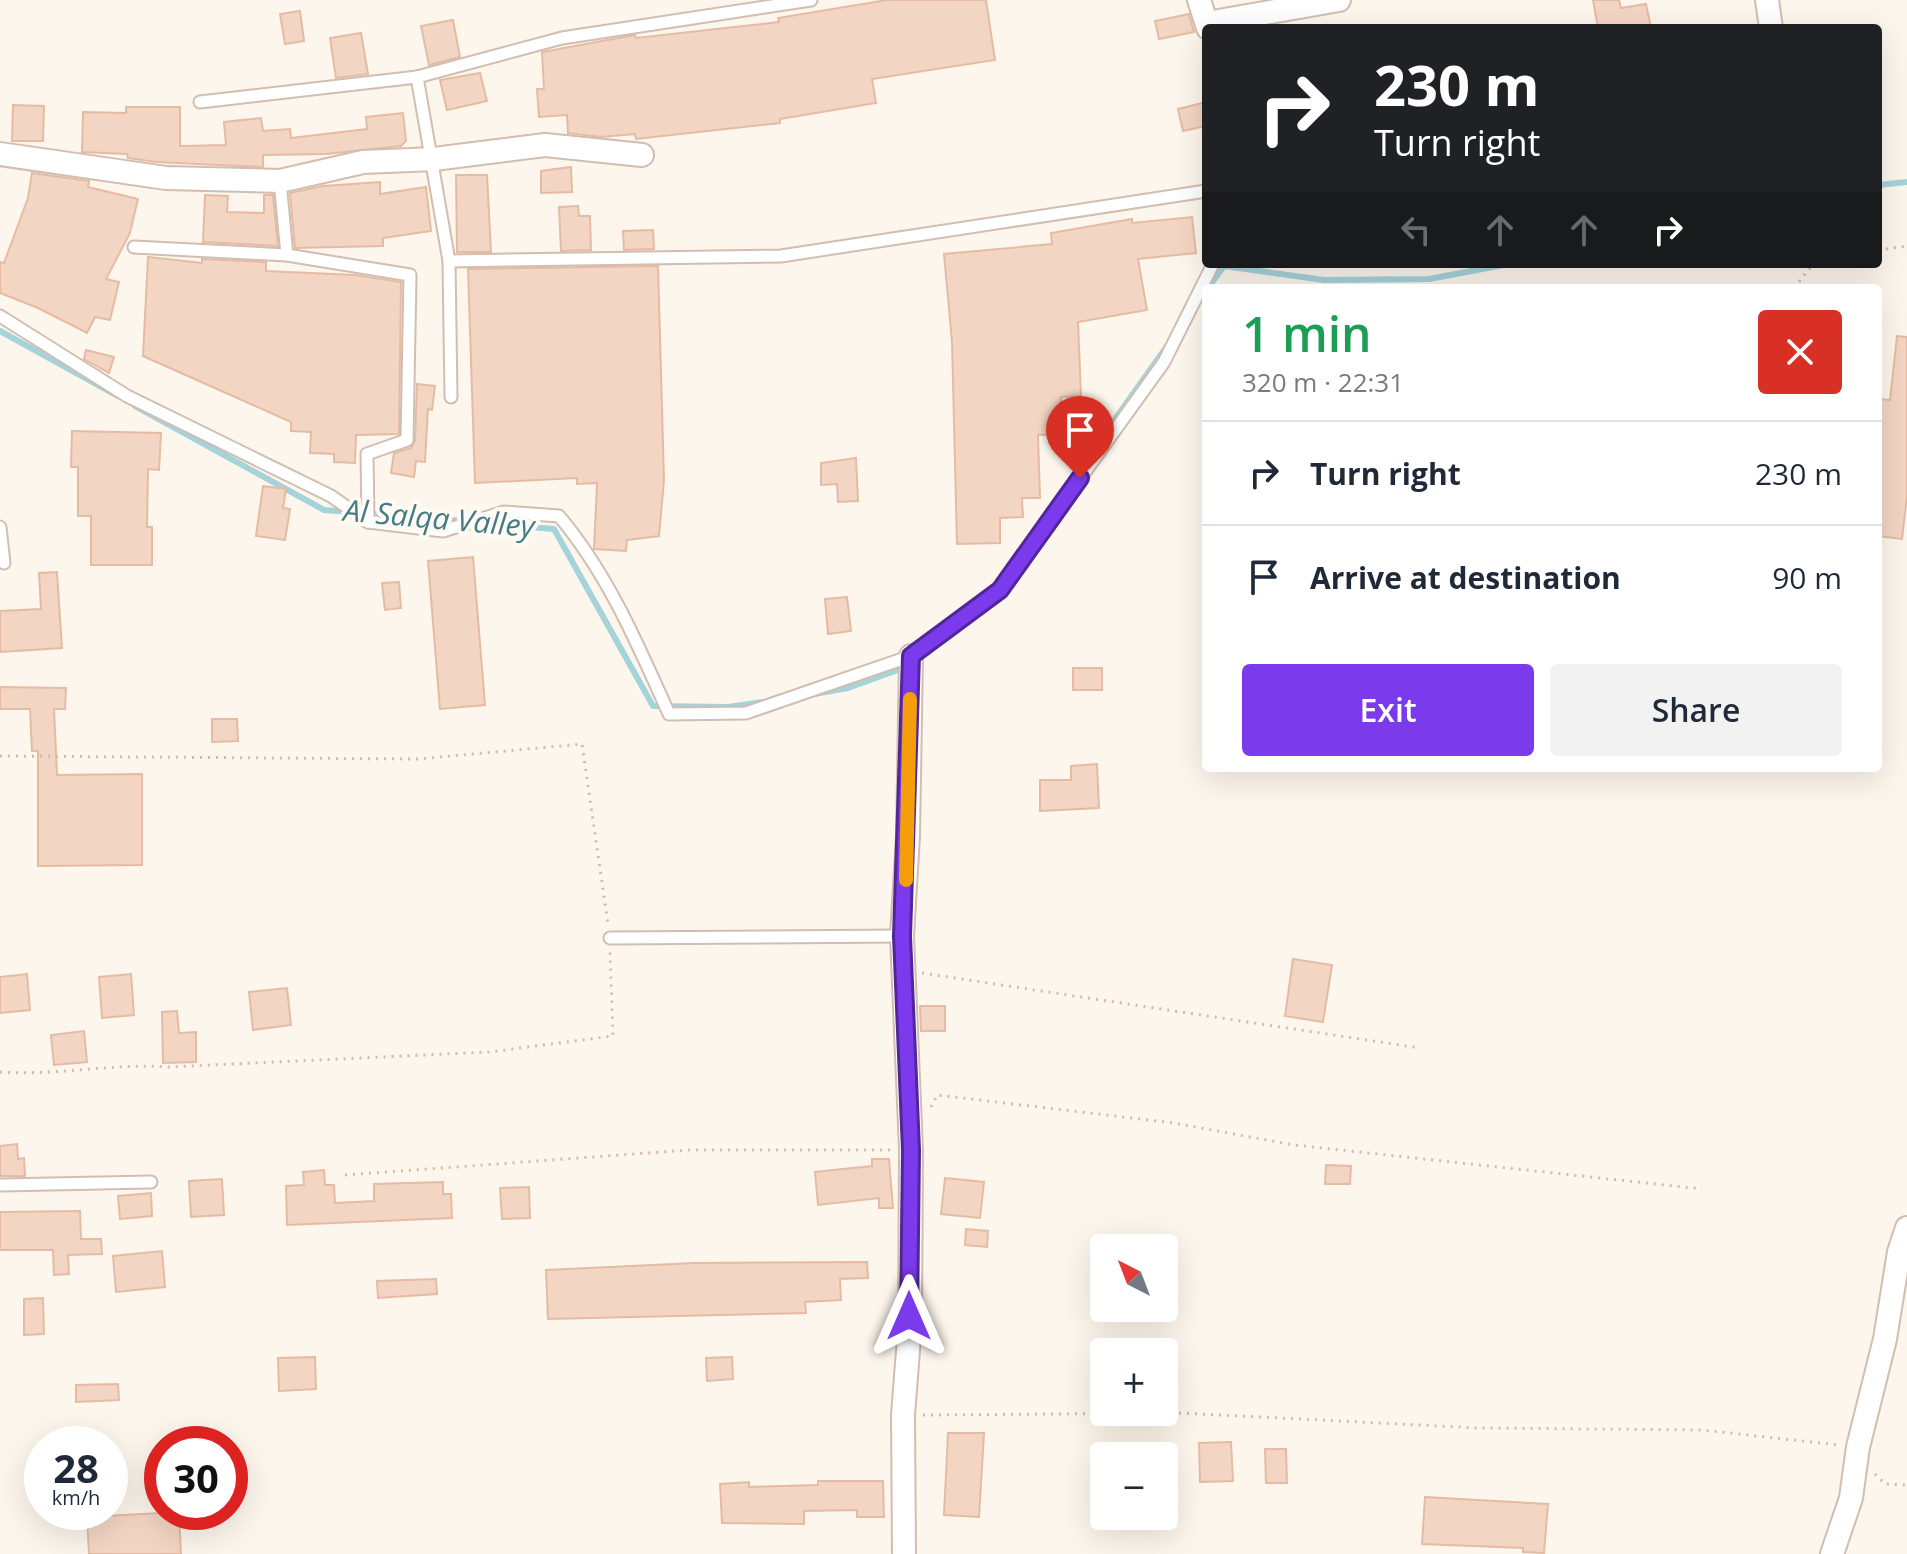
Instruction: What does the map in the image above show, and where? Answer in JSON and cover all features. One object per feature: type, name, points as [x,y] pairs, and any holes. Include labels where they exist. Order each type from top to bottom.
[{"type":"street","points":[[1199,0],[1207,24]]},
{"type":"street","points":[[1218,24],[1339,0]]},
{"type":"street","points":[[1767,0],[1770,24]]},
{"type":"street","points":[[0,154],[166,178],[280,181],[363,162],[434,159],[545,145],[642,155]]},
{"type":"street","points":[[904,1554],[903,1415],[910,1325],[911,1150],[907,971],[902,936],[911,656]]},
{"type":"street","points":[[1832,1554],[1851,1498],[1858,1447],[1885,1339],[1899,1252],[1907,1228]]},
{"type":"lane","points":[[200,102],[417,77],[562,38],[811,0]]},
{"type":"lane","points":[[417,77],[434,159],[449,261],[451,397]]},
{"type":"lane","points":[[280,181],[287,255]]},
{"type":"lane","points":[[449,261],[781,256],[1202,192]]},
{"type":"lane","points":[[134,247],[287,255],[410,275],[407,440],[367,454],[368,522]]},
{"type":"lane","points":[[0,316],[127,396],[331,496],[368,522],[443,531],[504,512],[559,516],[586,548],[645,659],[669,714],[746,713],[911,656],[1000,590],[1164,362],[1202,286]]},
{"type":"lane","points":[[0,527],[4,563]]},
{"type":"lane","points":[[610,938],[902,936]]},
{"type":"lane","points":[[0,1185],[151,1182]]},
{"type":"path","points":[[1882,249],[1907,246]]},
{"type":"path","points":[[1797,284],[1811,268]]},
{"type":"path","points":[[0,756],[418,759],[582,744],[610,938],[613,1036],[489,1052],[168,1067],[125,1064],[88,1070],[0,1072]]},
{"type":"path","points":[[907,971],[1420,1048]]},
{"type":"path","points":[[930,1109],[937,1095],[1174,1123],[1294,1145],[1702,1189]]},
{"type":"path","points":[[345,1175],[689,1150],[911,1150]]},
{"type":"path","points":[[903,1415],[1180,1413],[1479,1428],[1702,1430],[1858,1447],[1872,1472],[1885,1484],[1907,1485]]},
{"type":"building","points":[[887,0],[986,0],[995,60],[872,79],[876,103],[780,119],[780,123],[636,139],[635,134],[601,137],[568,133],[567,115],[539,117],[537,89],[544,89],[542,52],[635,35],[636,38],[779,22],[778,18]]},
{"type":"building","points":[[1593,0],[1619,0],[1621,8],[1646,4],[1650,24],[1597,24]]},
{"type":"building","points":[[300,11],[304,41],[285,44],[280,14]]},
{"type":"building","points":[[1189,14],[1194,32],[1159,39],[1155,21]]},
{"type":"building","points":[[453,20],[460,57],[429,65],[421,26]]},
{"type":"building","points":[[361,33],[368,74],[336,78],[330,38]]},
{"type":"building","points":[[480,73],[487,101],[447,110],[440,80]]},
{"type":"building","points":[[1202,103],[1202,127],[1183,131],[1178,109]]},
{"type":"building","points":[[13,105],[44,106],[43,141],[12,141]]},
{"type":"building","points":[[126,107],[180,107],[180,146],[226,145],[224,122],[261,118],[263,131],[290,129],[291,138],[367,129],[366,117],[403,113],[406,141],[401,146],[326,154],[263,155],[263,167],[156,162],[128,158],[127,154],[82,152],[83,112],[126,113]]},
{"type":"building","points":[[571,167],[572,192],[541,193],[541,171]]},
{"type":"building","points":[[32,173],[89,181],[88,187],[138,199],[130,233],[106,279],[119,282],[110,320],[95,317],[87,333],[0,293],[0,262],[4,263],[28,198]]},
{"type":"building","points":[[456,175],[487,175],[491,252],[457,252]]},
{"type":"building","points":[[380,182],[380,194],[426,187],[431,231],[383,238],[383,246],[295,248],[290,193],[323,186]]},
{"type":"building","points":[[205,195],[228,196],[227,212],[264,213],[264,195],[273,195],[278,246],[203,242]]},
{"type":"building","points":[[578,206],[579,216],[590,216],[591,250],[561,251],[559,207]]},
{"type":"building","points":[[1192,217],[1196,253],[1138,259],[1147,310],[1078,322],[1081,396],[1061,397],[1062,434],[1038,435],[1040,498],[1022,498],[1023,517],[1000,518],[1000,543],[957,544],[952,342],[944,254],[1052,244],[1051,233],[1132,219],[1132,223]]},
{"type":"building","points":[[653,230],[654,249],[624,250],[623,231]]},
{"type":"building","points":[[148,257],[202,263],[202,259],[266,262],[266,271],[355,275],[401,282],[399,434],[356,435],[355,463],[334,462],[334,454],[310,453],[311,432],[291,431],[291,422],[143,356]]},
{"type":"building","points":[[658,266],[664,480],[659,536],[627,540],[626,551],[594,549],[597,483],[577,484],[577,478],[475,483],[468,269]]},
{"type":"building","points":[[1897,336],[1907,337],[1907,496],[1902,539],[1882,536],[1882,399],[1890,400]]},
{"type":"building","points":[[86,350],[114,357],[109,373],[84,359]]},
{"type":"building","points":[[417,384],[435,386],[432,410],[428,409],[425,462],[416,461],[414,477],[391,473],[394,453],[411,448],[415,441]]},
{"type":"building","points":[[72,431],[161,433],[159,470],[148,469],[147,527],[152,527],[152,565],[91,565],[91,516],[78,516],[78,467],[71,467]]},
{"type":"building","points":[[856,458],[858,501],[838,502],[837,484],[821,485],[821,463]]},
{"type":"building","points":[[263,486],[286,489],[283,508],[290,509],[285,540],[256,536]]},
{"type":"building","points":[[473,557],[485,705],[440,709],[428,561]]},
{"type":"building","points":[[57,572],[62,648],[0,652],[0,611],[41,609],[39,573]]},
{"type":"building","points":[[399,582],[401,608],[385,610],[382,583]]},
{"type":"building","points":[[847,597],[851,631],[828,634],[825,599]]},
{"type":"building","points":[[1073,668],[1102,668],[1102,690],[1073,690]]},
{"type":"building","points":[[0,687],[66,688],[65,709],[54,709],[57,775],[142,774],[142,865],[38,866],[38,751],[32,751],[30,709],[0,709]]},
{"type":"building","points":[[212,719],[237,719],[238,741],[212,742]]},
{"type":"building","points":[[1097,764],[1099,808],[1040,811],[1040,780],[1071,780],[1071,766]]},
{"type":"building","points":[[1293,959],[1332,965],[1323,1022],[1285,1016]]},
{"type":"building","points":[[27,974],[30,1010],[0,1013],[0,977]]},
{"type":"building","points":[[131,974],[134,1015],[102,1018],[99,977]]},
{"type":"building","points":[[287,988],[291,1025],[253,1030],[249,992]]},
{"type":"building","points":[[920,1006],[945,1006],[945,1031],[921,1031]]},
{"type":"building","points":[[177,1011],[179,1033],[196,1032],[196,1062],[163,1063],[162,1012]]},
{"type":"building","points":[[84,1031],[87,1062],[54,1065],[51,1035]]},
{"type":"building","points":[[17,1144],[18,1159],[24,1158],[25,1176],[0,1176],[0,1146]]},
{"type":"building","points":[[872,1159],[889,1159],[893,1208],[879,1208],[879,1198],[818,1205],[815,1172],[872,1166]]},
{"type":"building","points":[[1326,1165],[1351,1166],[1350,1184],[1325,1184]]},
{"type":"building","points":[[324,1170],[325,1185],[334,1185],[335,1203],[374,1201],[374,1184],[443,1182],[443,1194],[451,1194],[452,1218],[287,1225],[286,1186],[304,1185],[303,1172]]},
{"type":"building","points":[[945,1178],[984,1182],[980,1218],[941,1214]]},
{"type":"building","points":[[222,1179],[224,1215],[191,1217],[189,1181]]},
{"type":"building","points":[[529,1187],[530,1218],[502,1219],[500,1188]]},
{"type":"building","points":[[151,1193],[152,1216],[120,1219],[118,1196]]},
{"type":"building","points":[[80,1211],[81,1239],[101,1239],[102,1254],[68,1255],[69,1274],[54,1275],[53,1250],[0,1250],[0,1212]]},
{"type":"building","points":[[966,1229],[988,1231],[987,1247],[965,1245]]},
{"type":"building","points":[[162,1251],[165,1287],[116,1292],[113,1256]]},
{"type":"building","points":[[867,1262],[868,1278],[840,1279],[841,1300],[805,1302],[806,1313],[548,1319],[546,1270],[695,1263]]},
{"type":"building","points":[[436,1279],[437,1294],[378,1298],[377,1281]]},
{"type":"building","points":[[43,1298],[44,1334],[24,1335],[24,1299]]},
{"type":"building","points":[[315,1357],[316,1389],[279,1391],[278,1358]]},
{"type":"building","points":[[732,1357],[733,1379],[707,1381],[706,1358]]},
{"type":"building","points":[[118,1384],[119,1400],[76,1402],[76,1385]]},
{"type":"building","points":[[948,1433],[984,1433],[979,1517],[944,1515]]},
{"type":"building","points":[[1231,1442],[1233,1481],[1200,1482],[1199,1443]]},
{"type":"building","points":[[1265,1449],[1286,1449],[1287,1483],[1266,1483]]},
{"type":"building","points":[[818,1481],[883,1481],[884,1517],[857,1517],[857,1510],[804,1511],[804,1524],[722,1523],[720,1484],[749,1482],[749,1487],[818,1485]]},
{"type":"building","points":[[1425,1497],[1548,1504],[1544,1553],[1523,1552],[1523,1548],[1422,1544]]},
{"type":"building","points":[[144,1514],[144,1530],[180,1530],[181,1554],[89,1554],[88,1530],[128,1530],[128,1515]]},
{"type":"waterway","name":"Al Salqa Valley","points":[[1882,185],[1907,182]]},
{"type":"waterway","name":"Al Salqa Valley","points":[[1211,284],[1223,268]]},
{"type":"waterway","name":"Al Salqa Valley","points":[[1238,268],[1324,280],[1429,279],[1488,268]]},
{"type":"waterway","name":"Al Salqa Valley","points":[[0,331],[118,396]]},
{"type":"waterway","name":"Al Salqa Valley","points":[[1039,526],[1167,346]]},
{"type":"waterway","name":"Al Salqa Valley","points":[[135,406],[324,510],[349,512]]},
{"type":"waterway","name":"Al Salqa Valley","points":[[368,513],[464,521]]},
{"type":"waterway","name":"Al Salqa Valley","points":[[479,523],[554,529],[653,706],[728,707],[763,702]]},
{"type":"waterway","name":"Al Salqa Valley","points":[[814,694],[848,688],[906,667]]},
{"type":"slow traffic","points":[[906,880],[910,699]]},
{"type":"route","points":[[909,1316],[911,1150],[907,971],[902,936],[908,836],[911,656],[1000,590],[1080,478]]}]
